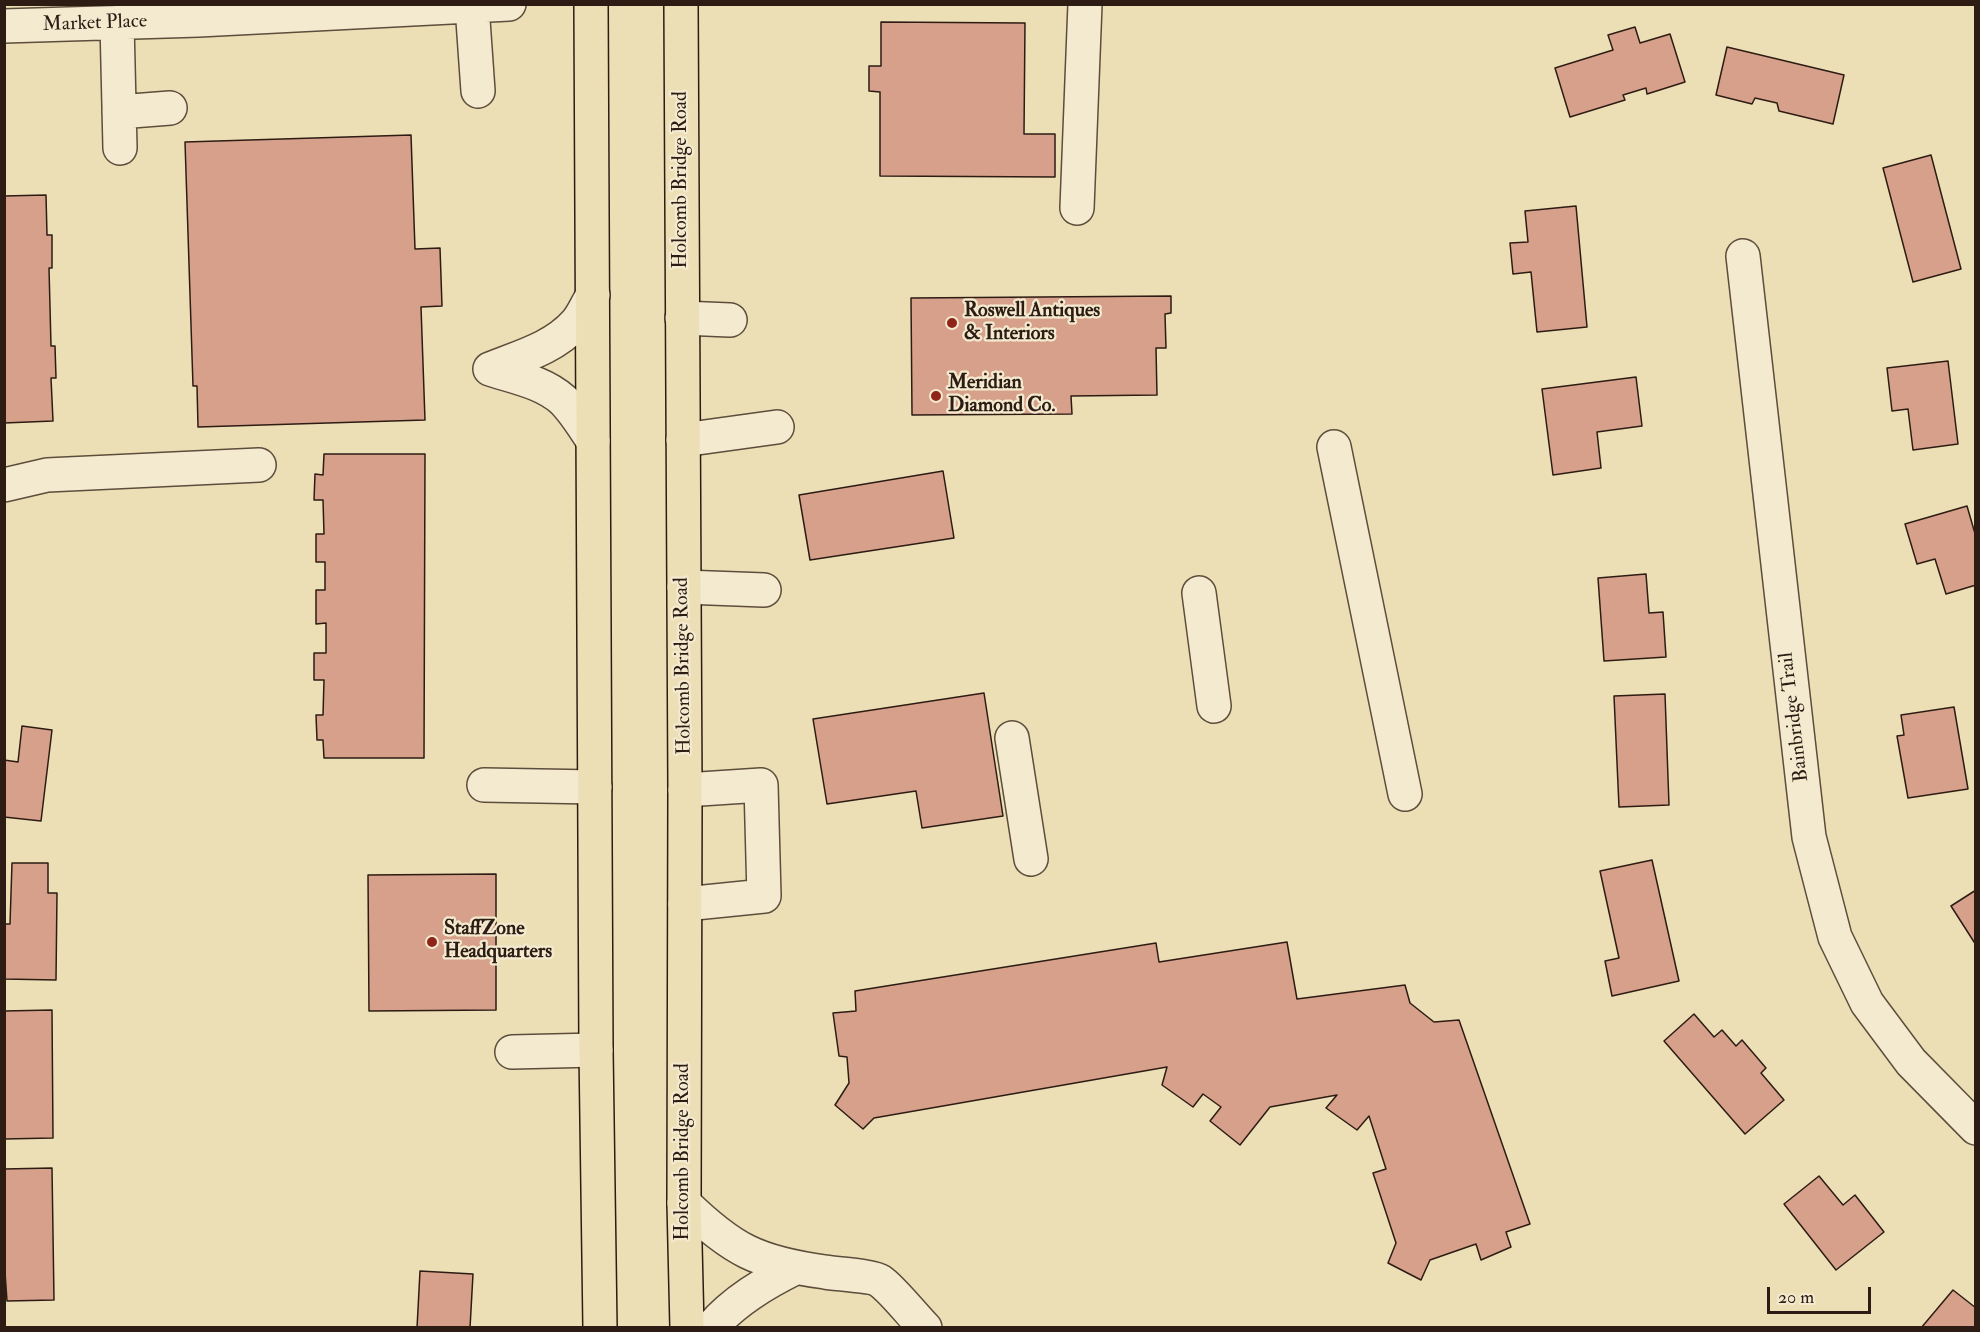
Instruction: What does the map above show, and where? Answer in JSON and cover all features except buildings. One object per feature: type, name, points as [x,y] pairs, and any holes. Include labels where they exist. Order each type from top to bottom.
[{"type":"main road","points":[[591,4],[596,1050],[600,1328]]},
{"type":"main road","name":"Holcomb Bridge Road","points":[[681,4],[686,790],[684,1203],[687,1328]]},
{"type":"street","points":[[1077,208],[1085,4]]},
{"type":"street","points":[[478,91],[489,5]]},
{"type":"street","name":"Market Place","points":[[4,26],[117,23],[199,12],[489,5]]},
{"type":"street","points":[[117,23],[120,148]]},
{"type":"street","points":[[119,112],[170,108]]},
{"type":"street","name":"Bainbridge Trail","points":[[1743,256],[1809,837],[1835,937],[1867,1003],[1911,1062],[1976,1128]]},
{"type":"street","points":[[593,295],[576,322],[557,339],[543,348],[490,369],[542,386],[561,399],[578,417],[593,441]]},
{"type":"street","points":[[682,318],[730,320]]},
{"type":"street","points":[[683,440],[777,428]]},
{"type":"street","points":[[1334,447],[1405,794]]},
{"type":"street","points":[[4,485],[46,475],[259,465]]},
{"type":"street","points":[[684,587],[764,590]]},
{"type":"street","points":[[1199,593],[1214,706]]},
{"type":"street","points":[[1012,738],[1031,859]]},
{"type":"street","points":[[484,785],[595,787]]},
{"type":"street","points":[[684,904],[764,896],[761,785],[686,790]]},
{"type":"street","points":[[512,1052],[596,1050]]},
{"type":"street","points":[[684,1203],[709,1228],[731,1244],[761,1259],[795,1268],[879,1280],[925,1328]]},
{"type":"street","points":[[711,1328],[719,1318],[766,1282],[795,1268]]},
{"type":"place","name":"Roswell Antiques & Interiors","points":[[952,323]]},
{"type":"place","name":"Meridian Diamond Co.","points":[[936,396]]},
{"type":"place","name":"StaffZone Headquarters","points":[[432,942]]}]
